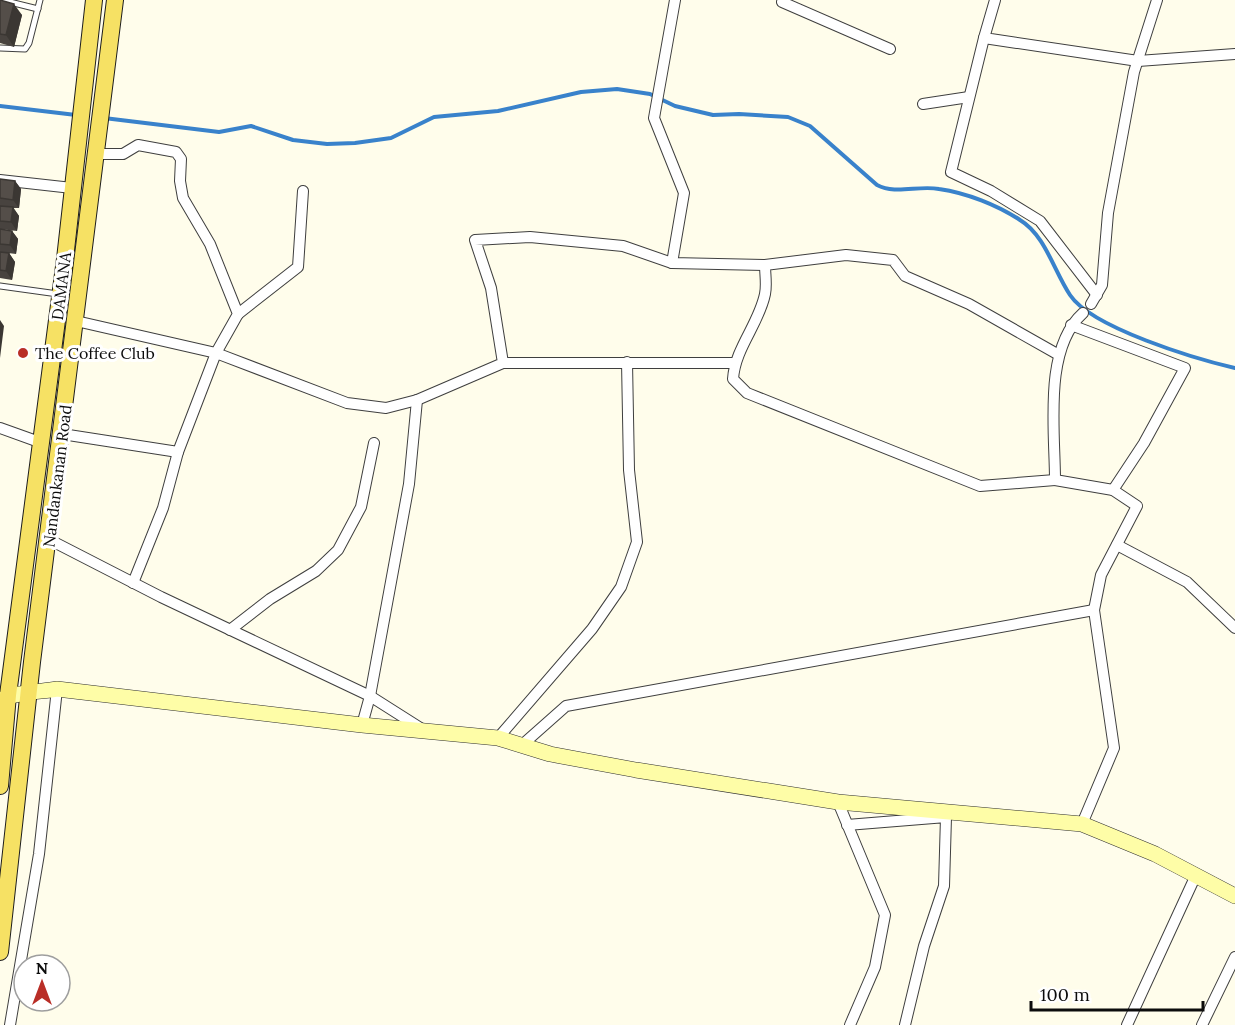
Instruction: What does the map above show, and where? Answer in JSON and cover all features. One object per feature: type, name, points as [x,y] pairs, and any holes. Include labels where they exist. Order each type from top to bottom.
[{"type":"main road","name":"DAMANA","points":[[0,786],[3,694],[42,443],[94,0]]},
{"type":"main road","name":"Nandankanan Road","points":[[0,952],[29,695],[115,0]]},
{"type":"street","points":[[672,263],[684,194],[654,118],[675,0]]},
{"type":"street","points":[[783,0],[890,49]]},
{"type":"street","points":[[995,0],[951,172],[991,191],[1040,221],[1094,300],[1102,285],[1108,213],[1138,61],[1157,0]]},
{"type":"street","points":[[984,38],[1138,61],[1235,54]]},
{"type":"street","points":[[923,104],[969,97]]},
{"type":"street","points":[[98,147],[123,154],[138,145],[176,152],[181,159],[180,181],[183,198],[210,244],[238,314]]},
{"type":"street","points":[[0,180],[72,188]]},
{"type":"street","points":[[133,583],[163,508],[178,452],[216,353],[238,314],[298,267],[303,191]]},
{"type":"street","points":[[503,363],[491,288],[475,240],[530,237],[623,246],[672,263],[765,265],[846,255],[893,260],[905,276],[969,304],[1059,355]]},
{"type":"street","points":[[765,265],[765,294],[751,330],[734,363],[733,379],[747,393],[980,486],[1055,480],[1113,490],[1137,506],[1101,575],[1094,610],[1113,748],[1082,824]]},
{"type":"street","points":[[1055,480],[1055,363],[1071,325],[1083,314]]},
{"type":"street","points":[[76,321],[216,353],[347,403],[386,408],[417,400],[503,363],[734,363]]},
{"type":"street","points":[[1071,325],[1185,368],[1144,443],[1113,490]]},
{"type":"street","points":[[498,738],[592,629],[621,587],[637,542],[629,470],[627,362]]},
{"type":"street","points":[[362,725],[370,696],[409,484],[417,400]]},
{"type":"street","points":[[0,428],[42,443]]},
{"type":"street","points":[[62,434],[178,452]]},
{"type":"street","points":[[230,630],[270,599],[316,572],[338,550],[361,507],[374,443]]},
{"type":"street","points":[[48,539],[133,583],[370,696],[423,729]]},
{"type":"street","points":[[1117,545],[1186,582],[1235,628]]},
{"type":"street","points":[[522,745],[566,706],[1094,610]]},
{"type":"street","points":[[3,694],[29,695],[57,689],[362,725],[423,729],[498,738],[636,770],[838,802],[1082,824],[1155,854],[1235,896]]},
{"type":"street","points":[[10,1025],[39,854],[57,689]]},
{"type":"street","points":[[838,802],[885,915],[875,968],[850,1025]]},
{"type":"street","points":[[847,825],[946,817],[944,886],[924,946],[905,1025]]},
{"type":"street","points":[[1127,1025],[1196,875]]},
{"type":"street","points":[[1202,1025],[1235,957]]},
{"type":"lane","points":[[2,0],[38,9]]},
{"type":"lane","points":[[0,48],[25,49],[29,43],[40,0]]},
{"type":"lane","points":[[0,286],[59,294]]},
{"type":"building","points":[[0,0],[14,4],[6,35],[0,34]]},
{"type":"building","points":[[0,179],[15,181],[13,200],[0,198]]},
{"type":"building","points":[[0,206],[13,207],[11,222],[0,221]]},
{"type":"building","points":[[0,229],[12,231],[10,245],[0,244]]},
{"type":"building","points":[[0,252],[9,253],[6,271],[0,270]]},
{"type":"waterway","points":[[104,118],[219,132],[251,126],[293,140],[327,144],[355,143],[391,138],[434,117],[498,111],[581,92],[617,89],[650,94],[675,106],[713,115],[788,117],[810,126],[877,185],[899,190],[931,188],[960,193],[981,200],[1020,220],[1043,244],[1064,286],[1082,307],[1122,330],[1171,350],[1235,368]]},
{"type":"waterway","points":[[0,106],[76,115]]},
{"type":"place","name":"The Coffee Club","points":[[23,353]]}]
